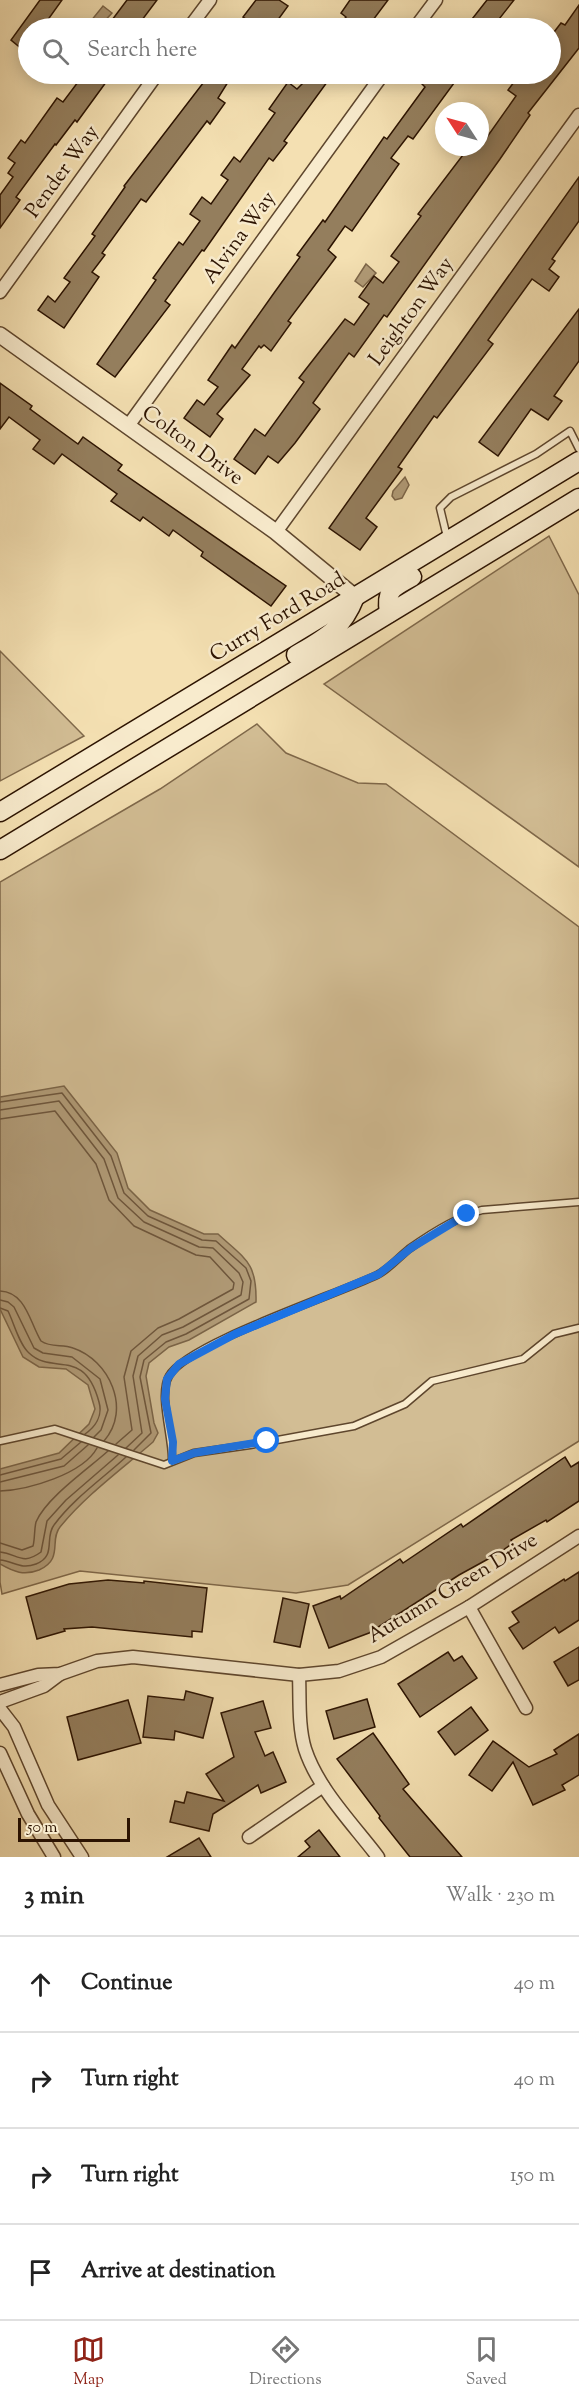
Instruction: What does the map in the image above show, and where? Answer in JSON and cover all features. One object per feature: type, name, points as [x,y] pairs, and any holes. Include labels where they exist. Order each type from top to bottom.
[{"type":"main road","name":"Curry Ford Road","points":[[0,812],[579,461]]},
{"type":"main road","points":[[389,614],[387,596],[392,588],[579,473]]},
{"type":"main road","points":[[0,850],[579,498]]},
{"type":"main road","points":[[59,814],[82,786],[333,633],[347,616],[355,597]]},
{"type":"street","points":[[196,18],[210,0]]},
{"type":"street","points":[[422,18],[436,0]]},
{"type":"street","name":"Pender Way","points":[[0,292],[150,84]]},
{"type":"street","name":"Alvina Way","points":[[128,426],[376,84]]},
{"type":"street","name":"Leighton Way","points":[[276,532],[579,115]]},
{"type":"street","name":"Colton Drive","points":[[0,335],[276,532],[355,597]]},
{"type":"street","name":"Autumn Green Drive","points":[[0,1684],[38,1675],[60,1674],[97,1661],[133,1657],[299,1675],[339,1671],[381,1657],[469,1606],[579,1536]]},
{"type":"street","points":[[469,1606],[526,1708]]},
{"type":"street","name":"Autumn Green Drive","points":[[0,1702],[44,1686],[60,1674]]},
{"type":"street","points":[[299,1675],[300,1718],[305,1749],[323,1786],[378,1857]]},
{"type":"street","points":[[0,1709],[14,1727],[48,1806],[82,1857]]},
{"type":"street","points":[[0,1754],[28,1814],[54,1857]]},
{"type":"street","points":[[249,1837],[323,1786]]},
{"type":"lane","points":[[448,541],[440,508],[451,497],[536,454],[570,431],[579,448]]},
{"type":"lane","points":[[172,1461],[173,1442],[165,1399],[167,1379],[179,1364],[235,1334],[379,1274],[411,1248],[467,1214],[482,1210],[579,1203]]},
{"type":"lane","points":[[0,1441],[14,1440],[50,1429],[66,1431],[164,1465],[194,1453],[354,1426],[405,1404],[432,1381],[523,1359],[554,1334],[579,1328]]},
{"type":"shaded area","points":[[549,536],[579,595],[579,867],[324,684]]},
{"type":"shaded area","points":[[0,651],[84,736],[0,781]]},
{"type":"shaded area","points":[[257,724],[286,753],[358,783],[386,784],[579,927],[579,1441],[348,1585],[296,1593],[80,1571],[2,1594],[0,1582],[0,882],[160,789]]},
{"type":"water","points":[[103,6],[112,13],[107,18],[93,18]]},
{"type":"water","points":[[366,264],[376,273],[363,287],[355,281]]},
{"type":"water","points":[[405,477],[409,485],[402,498],[395,500],[392,496],[393,491]]},
{"type":"water","points":[[64,1086],[117,1153],[128,1188],[150,1210],[204,1234],[218,1234],[248,1262],[254,1278],[256,1302],[189,1340],[169,1347],[149,1363],[146,1376],[154,1423],[158,1433],[153,1442],[70,1515],[57,1532],[54,1555],[47,1566],[34,1572],[24,1573],[0,1564],[0,1469],[59,1453],[89,1424],[95,1409],[88,1385],[66,1369],[39,1367],[23,1357],[0,1309],[0,1097]]},
{"type":"building","points":[[40,0],[62,0],[49,18],[27,18]]},
{"type":"building","points":[[127,0],[157,0],[144,18],[114,18]]},
{"type":"building","points":[[256,0],[279,0],[288,6],[279,18],[243,17]]},
{"type":"building","points":[[350,0],[388,0],[374,18],[345,18],[341,13]]},
{"type":"building","points":[[487,0],[514,0],[500,18],[473,18]]},
{"type":"building","points":[[579,5],[579,48],[561,71],[561,23],[565,25]]},
{"type":"building","points":[[18,30],[18,46],[11,40]]},
{"type":"building","points":[[76,84],[105,84],[77,122],[75,120],[55,144],[16,197],[20,200],[0,228],[0,195],[13,177],[8,173],[15,163],[8,158],[21,140],[25,143],[57,98],[63,102]]},
{"type":"building","points":[[202,84],[227,84],[218,98],[225,103],[210,124],[207,121],[146,202],[141,199],[102,253],[105,255],[92,272],[99,277],[64,328],[38,310],[48,296],[55,302],[70,282],[64,278],[95,236],[92,234],[124,186]]},
{"type":"building","points":[[287,84],[297,89],[302,84],[326,84],[284,141],[287,143],[273,161],[269,158],[204,251],[202,250],[165,301],[170,305],[115,377],[97,364],[156,280],[153,278],[179,242],[183,245],[200,221],[190,214],[202,197],[211,204],[228,180],[221,175],[234,157],[240,162],[275,113],[269,109]]},
{"type":"building","points":[[422,84],[453,84],[440,102],[435,102],[435,109],[413,139],[408,136],[391,158],[399,164],[352,231],[345,226],[328,250],[336,257],[288,321],[291,323],[271,351],[264,345],[261,348],[259,346],[242,369],[250,375],[217,414],[223,419],[210,437],[184,418],[197,400],[204,405],[218,387],[208,380],[232,345],[235,348],[300,257],[297,255],[323,220],[325,222],[384,137],[387,139],[425,87]]},
{"type":"building","points":[[512,84],[551,84],[528,113],[530,115],[500,159],[387,317],[384,315],[354,357],[349,353],[313,403],[320,409],[295,443],[278,463],[268,456],[255,474],[234,459],[255,429],[265,436],[304,382],[299,378],[345,319],[354,325],[369,304],[359,297],[374,276],[383,283],[399,262],[391,256],[421,216],[418,214],[462,156],[489,156],[489,134],[516,96],[508,90]]},
{"type":"building","points":[[579,177],[579,221],[552,259],[555,261],[549,269],[559,277],[549,291],[532,279],[488,340],[493,344],[437,418],[434,416],[398,467],[402,469],[366,518],[377,527],[360,550],[329,528]]},
{"type":"building","points":[[579,309],[579,361],[554,396],[562,401],[548,420],[531,409],[498,456],[479,442]]},
{"type":"building","points":[[0,383],[32,406],[30,409],[78,444],[83,437],[122,465],[118,470],[286,586],[271,606],[201,556],[203,552],[173,530],[169,536],[143,517],[140,521],[111,501],[117,494],[62,454],[54,464],[33,449],[40,440],[9,417],[0,429]]},
{"type":"building","points":[[565,1457],[571,1467],[579,1462],[579,1501],[547,1522],[546,1520],[511,1540],[513,1543],[499,1553],[459,1575],[369,1633],[329,1648],[313,1606],[340,1596],[341,1599],[400,1559],[403,1563],[461,1524],[463,1527]]},
{"type":"building","points":[[579,1572],[579,1620],[559,1633],[555,1627],[523,1649],[509,1628],[519,1622],[512,1612]]},
{"type":"building","points":[[108,1580],[144,1583],[144,1581],[207,1588],[202,1632],[192,1631],[192,1637],[92,1627],[64,1629],[65,1631],[37,1639],[26,1597],[69,1584]]},
{"type":"building","points":[[283,1598],[309,1604],[300,1647],[274,1642]]},
{"type":"building","points":[[579,1647],[579,1680],[568,1686],[554,1662]]},
{"type":"building","points":[[448,1652],[454,1661],[462,1656],[477,1678],[420,1717],[398,1684]]},
{"type":"building","points":[[186,1691],[213,1698],[203,1738],[175,1731],[174,1740],[143,1737],[148,1696],[184,1700]]},
{"type":"building","points":[[367,1699],[375,1727],[334,1739],[326,1711]]},
{"type":"building","points":[[128,1700],[141,1743],[78,1760],[67,1717]]},
{"type":"building","points":[[263,1701],[271,1728],[255,1732],[265,1756],[273,1752],[286,1782],[261,1793],[258,1785],[213,1814],[209,1831],[170,1822],[175,1801],[184,1803],[187,1792],[224,1801],[206,1774],[234,1757],[221,1713]]},
{"type":"building","points":[[471,1707],[488,1730],[455,1755],[438,1732]]},
{"type":"building","points":[[373,1733],[409,1784],[403,1789],[462,1857],[410,1857],[379,1818],[380,1816],[337,1759]]},
{"type":"building","points":[[579,1734],[579,1775],[562,1785],[565,1790],[533,1805],[513,1762],[492,1791],[469,1775],[493,1741],[529,1767],[557,1754],[554,1750]]},
{"type":"building","points":[[319,1830],[340,1857],[298,1857],[310,1847],[305,1841]]},
{"type":"building","points":[[199,1838],[211,1857],[167,1857]]},
{"type":"route","points":[[267,1441],[194,1453],[172,1461],[173,1442],[165,1399],[167,1379],[170,1374],[179,1364],[235,1334],[379,1274],[411,1248],[467,1214]]}]
